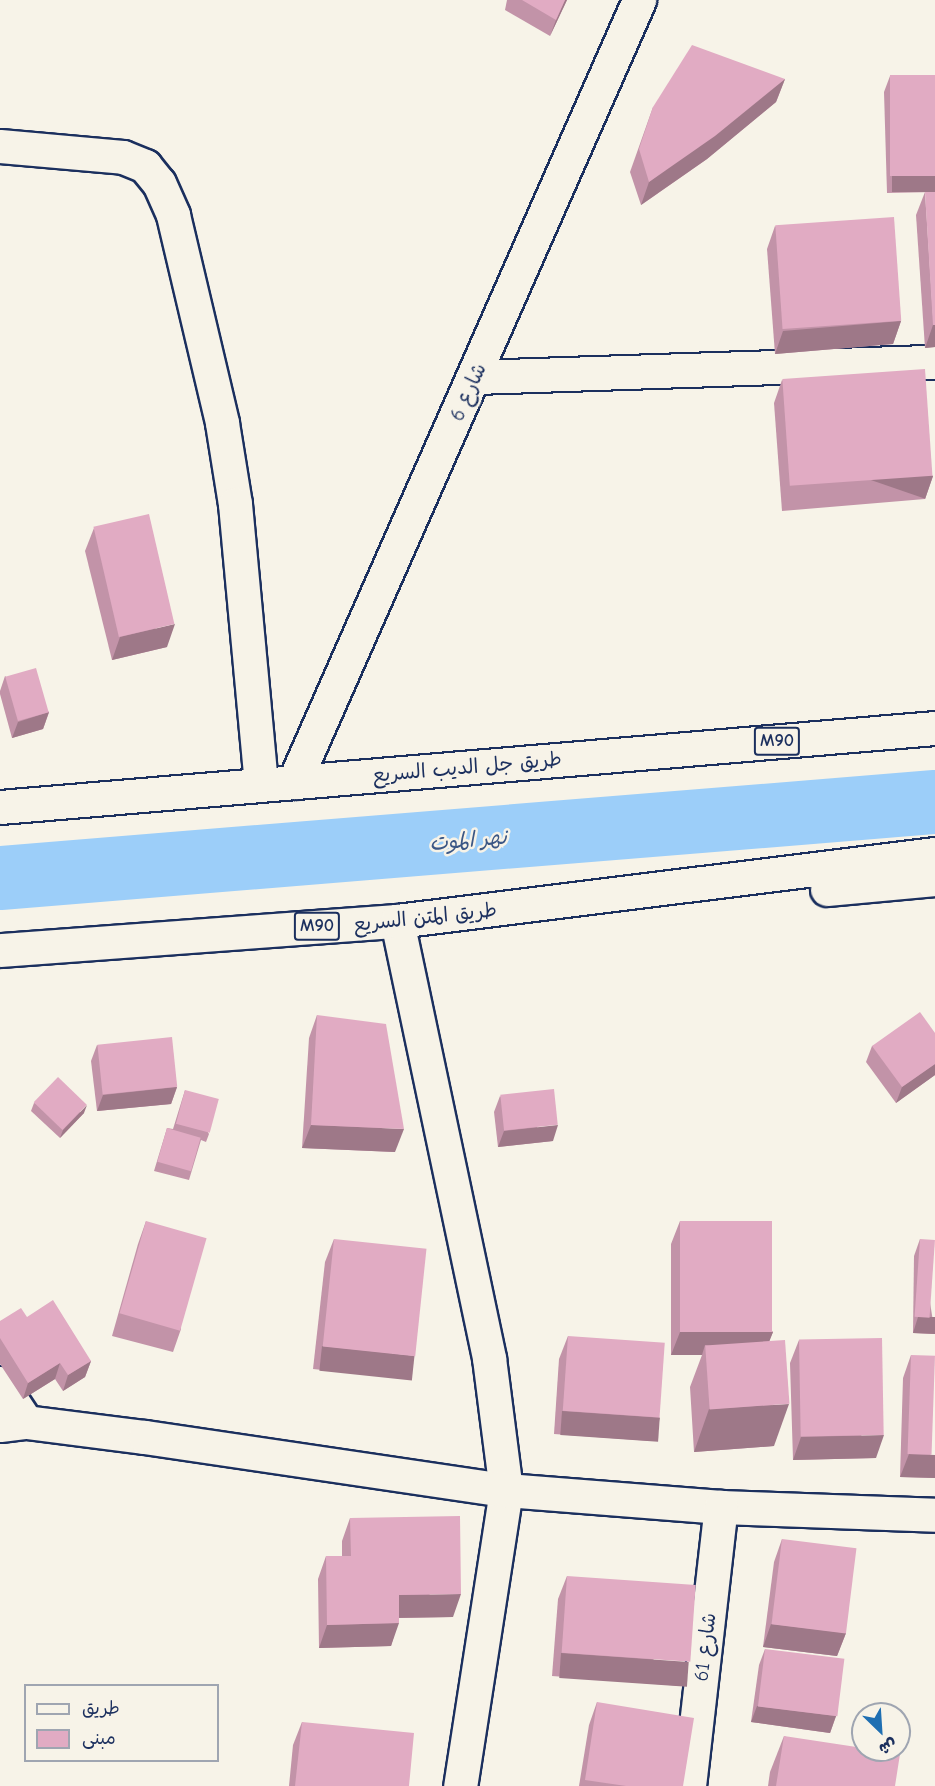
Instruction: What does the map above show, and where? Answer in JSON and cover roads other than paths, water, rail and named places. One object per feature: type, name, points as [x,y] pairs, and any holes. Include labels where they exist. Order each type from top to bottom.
[{"type":"main road","name":"شارع 6","points":[[294,782],[475,377],[639,0]]},
{"type":"main road","points":[[0,146],[123,157],[145,166],[159,183],[173,215],[222,423],[235,504],[261,784]]},
{"type":"main road","points":[[475,377],[935,362]]},
{"type":"main road","name":"طريق جل الديب السريع","points":[[0,807],[935,728]]},
{"type":"main road","name":"M90","points":[[633,893],[935,855]]},
{"type":"main road","points":[[633,893],[762,895],[935,879]]},
{"type":"main road","name":"طريق المتن السريع","points":[[0,950],[397,921],[633,893]]},
{"type":"main road","points":[[397,921],[489,1358],[507,1490],[460,1786]]},
{"type":"main road","points":[[0,1383],[13,1424],[507,1490],[722,1507],[935,1515]]},
{"type":"main road","name":"شارع 61","points":[[689,1786],[722,1507]]},
{"type":"waterway","name":"نهر الموت","points":[[0,878],[935,802]]}]
